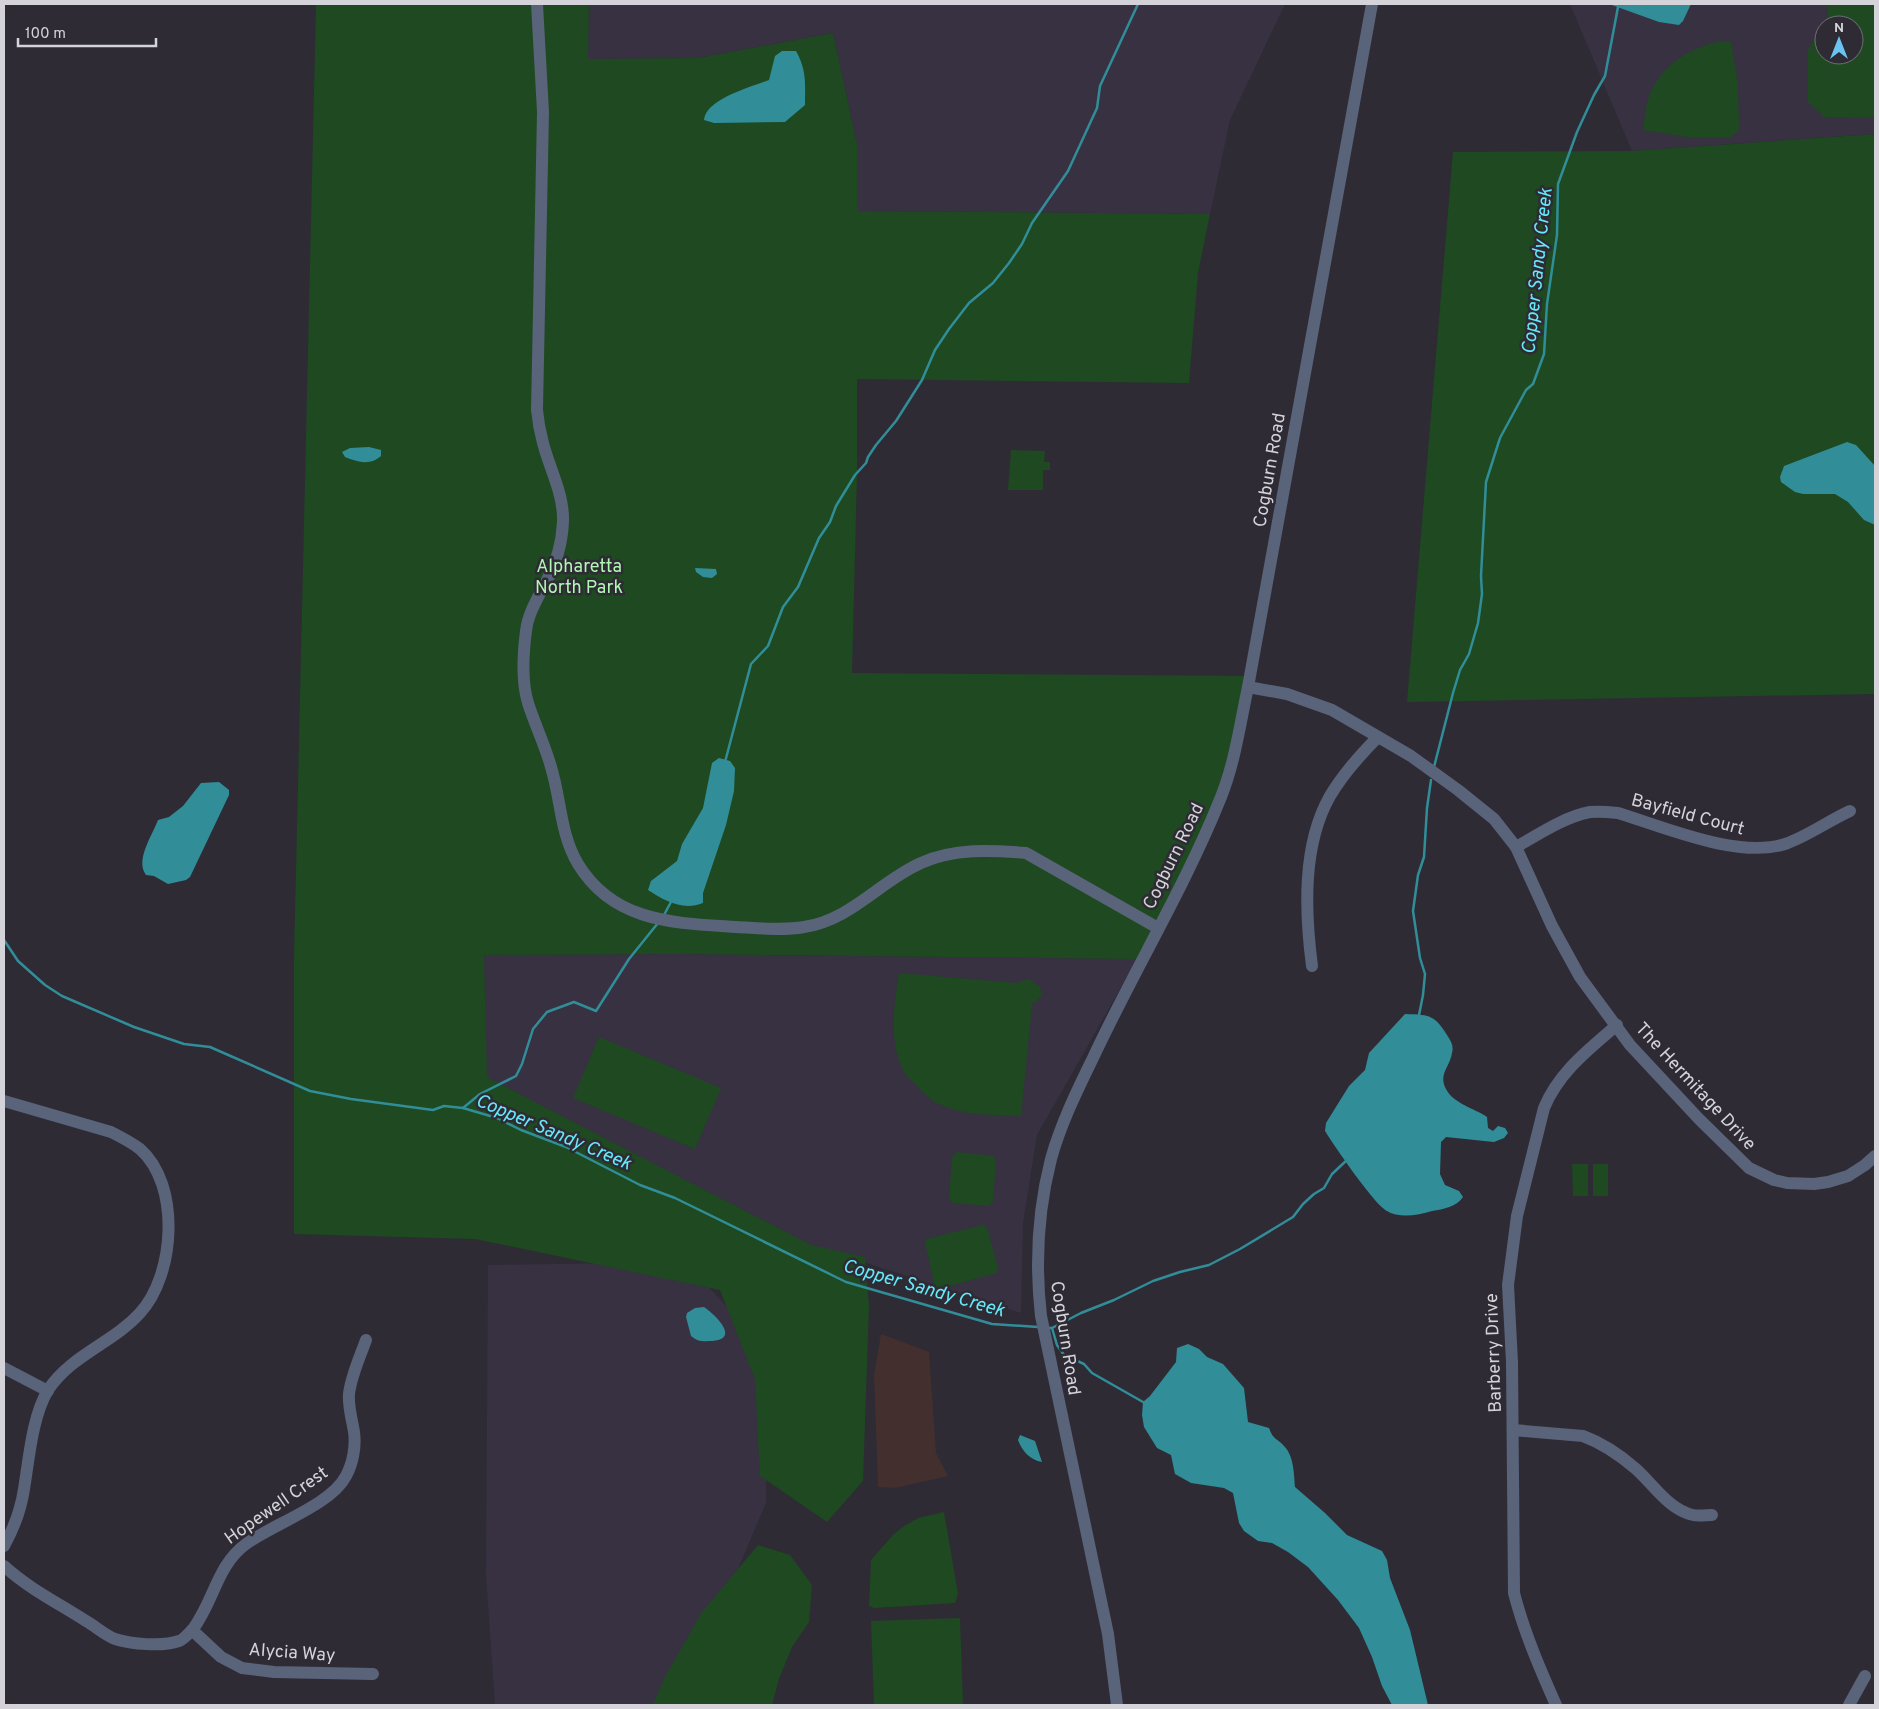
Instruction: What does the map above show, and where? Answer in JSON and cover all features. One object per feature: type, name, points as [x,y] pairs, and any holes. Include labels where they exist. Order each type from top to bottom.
[{"type":"street","points":[[536,4],[543,112],[537,410],[543,444],[559,488],[563,518],[557,556],[528,621],[524,645],[524,676],[528,702],[553,772],[567,839],[582,870],[604,895],[649,918],[663,922],[792,929],[816,925],[840,916],[907,871],[932,858],[979,850],[1011,852],[1026,854],[1158,928]]},
{"type":"street","name":"Cogburn Road","points":[[1118,1705],[1108,1634],[1041,1316],[1037,1274],[1045,1184],[1060,1131],[1070,1106],[1202,841],[1231,766],[1248,687],[1372,4]]},
{"type":"street","name":"The Hermitage Drive","points":[[1248,687],[1287,694],[1332,710],[1411,756],[1494,819],[1516,847],[1552,926],[1580,977],[1630,1045],[1699,1119],[1749,1168],[1761,1175],[1787,1183],[1808,1184],[1828,1182],[1854,1172],[1875,1156]]},
{"type":"street","points":[[1312,966],[1307,911],[1308,883],[1317,829],[1329,798],[1344,775],[1378,737]]},
{"type":"street","name":"Bayfield Court","points":[[1516,847],[1571,818],[1590,812],[1618,813],[1716,843],[1743,848],[1770,847],[1797,840],[1850,811]]},
{"type":"street","name":"Barberry Drive","points":[[1556,1705],[1529,1640],[1514,1593],[1513,1430],[1508,1285],[1517,1216],[1544,1108],[1556,1083],[1574,1062],[1617,1025]]},
{"type":"street","points":[[4,1101],[111,1132],[127,1140],[141,1150],[152,1163],[162,1186],[168,1208],[168,1241],[165,1263],[160,1282],[151,1298],[132,1321],[69,1366],[48,1391],[38,1415],[31,1441],[24,1491],[13,1530],[4,1546]]},
{"type":"street","name":"Hopewell Crest","points":[[4,1566],[40,1592],[114,1638],[145,1644],[163,1644],[180,1641],[192,1630],[208,1603],[224,1567],[234,1554],[247,1543],[317,1503],[330,1494],[346,1477],[354,1446],[349,1395],[353,1376],[366,1340]]},
{"type":"street","points":[[4,1368],[48,1391]]},
{"type":"street","points":[[1513,1430],[1583,1436],[1592,1439],[1636,1469],[1674,1506],[1693,1515],[1712,1514]]},
{"type":"street","name":"Alycia Way","points":[[192,1630],[221,1657],[242,1668],[274,1672],[373,1674]]},
{"type":"street","points":[[1849,1705],[1865,1676]]},
{"type":"shaded area","points":[[589,4],[1285,4],[1230,120],[1210,214],[857,211],[857,144],[833,33],[698,58],[588,59]]},
{"type":"shaded area","points":[[1570,4],[1875,4],[1875,134],[1632,151]]},
{"type":"shaded area","points":[[677,954],[1137,959],[1037,1135],[1023,1223],[1021,1313],[808,1244],[486,1077],[484,955]]},
{"type":"shaded area","points":[[685,1262],[768,1350],[766,1503],[692,1678],[663,1705],[495,1705],[486,1574],[488,1265]]},
{"type":"shaded area","points":[[881,1334],[929,1352],[936,1453],[948,1476],[895,1488],[878,1487],[874,1375]]},
{"type":"green space","name":"Alpharetta North Park","points":[[316,4],[589,4],[588,59],[698,58],[833,33],[857,144],[857,211],[1210,214],[1198,273],[1189,383],[857,379],[857,475],[852,673],[1255,676],[1219,789],[1177,892],[1137,959],[677,954],[484,955],[487,1077],[811,1245],[865,1257],[869,1306],[863,1481],[827,1522],[760,1476],[755,1379],[720,1290],[475,1239],[294,1234],[294,957]]},
{"type":"green space","points":[[1828,4],[1875,4],[1875,118],[1824,117],[1808,102],[1808,50],[1814,40],[1814,65],[1864,65],[1864,15],[1828,15]]},
{"type":"green space","points":[[1718,42],[1731,42],[1738,84],[1739,130],[1731,137],[1687,137],[1643,130],[1648,99],[1659,78],[1675,61],[1696,49]]},
{"type":"green space","points":[[1875,134],[1875,694],[1407,702],[1453,152],[1632,151]]},
{"type":"green space","points":[[1011,450],[1045,451],[1044,462],[1050,462],[1050,470],[1043,470],[1043,490],[1008,490]]},
{"type":"green space","points":[[899,973],[1015,983],[1029,979],[1040,987],[1042,996],[1032,1004],[1021,1116],[981,1114],[951,1109],[923,1093],[907,1076],[898,1057],[894,1033],[894,1009]]},
{"type":"green space","points":[[599,1037],[721,1088],[695,1149],[573,1098]]},
{"type":"green space","points":[[957,1152],[993,1156],[996,1160],[993,1202],[988,1206],[953,1203],[949,1199],[952,1157]]},
{"type":"green space","points":[[1572,1164],[1588,1164],[1588,1196],[1573,1196]]},
{"type":"green space","points":[[1593,1164],[1608,1164],[1608,1196],[1593,1196]]},
{"type":"green space","points":[[983,1225],[987,1227],[998,1269],[996,1273],[939,1289],[935,1286],[925,1243],[926,1239]]},
{"type":"green space","points":[[944,1512],[958,1594],[955,1603],[874,1608],[869,1606],[871,1560],[893,1535],[904,1526],[918,1518]]},
{"type":"green space","points":[[758,1545],[790,1555],[812,1585],[809,1622],[792,1647],[779,1679],[772,1705],[653,1705],[665,1677],[702,1612]]},
{"type":"green space","points":[[960,1618],[963,1705],[874,1705],[871,1621]]},
{"type":"water","points":[[1609,4],[1691,4],[1679,25],[1659,22]]},
{"type":"water","points":[[782,51],[796,51],[800,58],[805,77],[805,105],[785,122],[714,123],[704,120],[712,106],[721,100],[741,90],[769,80],[775,56]]},
{"type":"water","points":[[1847,442],[1856,445],[1875,466],[1875,525],[1864,520],[1848,502],[1835,494],[1803,494],[1795,492],[1781,482],[1780,477],[1784,466]]},
{"type":"water","points":[[369,447],[381,450],[381,456],[372,461],[363,462],[345,457],[342,452],[350,448]]},
{"type":"water","points":[[695,568],[716,569],[717,574],[712,578],[703,577],[696,572]]},
{"type":"water","points":[[719,758],[730,761],[735,768],[734,791],[726,825],[703,893],[703,903],[688,906],[674,904],[648,890],[651,881],[677,861],[682,844],[703,808],[712,763]]},
{"type":"water","points":[[219,782],[229,790],[229,795],[190,877],[186,880],[168,884],[154,876],[146,875],[143,869],[143,855],[158,820],[169,817],[183,806],[201,783]]},
{"type":"water","points":[[1405,1014],[1430,1017],[1438,1023],[1450,1039],[1453,1048],[1443,1079],[1446,1089],[1459,1102],[1487,1117],[1488,1128],[1493,1131],[1498,1126],[1505,1128],[1508,1133],[1504,1138],[1494,1142],[1446,1137],[1441,1142],[1440,1174],[1445,1185],[1459,1191],[1463,1197],[1457,1203],[1445,1208],[1403,1216],[1387,1211],[1373,1198],[1325,1131],[1326,1123],[1349,1086],[1365,1070],[1369,1053]]},
{"type":"water","points":[[704,1307],[724,1327],[724,1337],[719,1340],[702,1341],[691,1336],[686,1317],[687,1313],[695,1308]]},
{"type":"water","points":[[1188,1344],[1199,1349],[1207,1357],[1223,1364],[1244,1388],[1248,1422],[1269,1428],[1274,1437],[1287,1450],[1293,1465],[1295,1487],[1347,1535],[1382,1551],[1387,1560],[1390,1578],[1410,1630],[1428,1705],[1392,1705],[1382,1686],[1359,1628],[1338,1600],[1308,1567],[1272,1543],[1258,1541],[1244,1531],[1239,1523],[1233,1493],[1224,1488],[1191,1483],[1175,1474],[1171,1455],[1157,1448],[1144,1427],[1142,1415],[1143,1402],[1150,1396],[1176,1362],[1177,1348]]},
{"type":"water","points":[[1020,1435],[1035,1441],[1042,1462],[1030,1457],[1024,1451],[1018,1440]]},
{"type":"waterway","points":[[725,762],[751,664],[768,646],[783,607],[798,587],[819,538],[830,522],[836,506],[855,475],[866,463],[876,445],[896,421],[922,380],[935,350],[949,329],[969,303],[993,283],[1009,263],[1022,244],[1032,223],[1068,171],[1097,108],[1100,86],[1138,4]]},
{"type":"waterway","name":"Copper Sandy Creek","points":[[1434,767],[1460,670],[1469,654],[1478,623],[1482,594],[1481,576],[1486,482],[1500,438],[1526,390],[1533,384],[1544,354],[1547,304],[1557,235],[1558,184],[1577,132],[1605,76],[1618,7]]},
{"type":"waterway","name":"Copper Sandy Creek","points":[[1419,1015],[1425,974],[1420,958],[1413,911],[1418,875],[1424,857],[1431,780]]},
{"type":"waterway","points":[[664,915],[672,900]]},
{"type":"waterway","points":[[463,1108],[480,1094],[516,1076],[522,1064],[533,1029],[547,1012],[574,1002],[596,1011],[629,959],[658,923]]},
{"type":"waterway","name":"Copper Sandy Creek","points":[[4,940],[18,961],[45,985],[62,996],[134,1027],[184,1044],[210,1047],[310,1091],[351,1099],[433,1110],[444,1106],[463,1108],[497,1118],[521,1130],[566,1147],[640,1185],[675,1198],[846,1282],[992,1324],[1038,1327]]},
{"type":"waterway","name":"Copper Sandy Creek","points":[[1049,1328],[1153,1281],[1209,1265],[1240,1249],[1293,1217],[1303,1204],[1324,1188],[1332,1174],[1347,1160]]},
{"type":"waterway","points":[[1052,1328],[1057,1345],[1064,1355],[1084,1364],[1092,1373],[1143,1402]]}]
